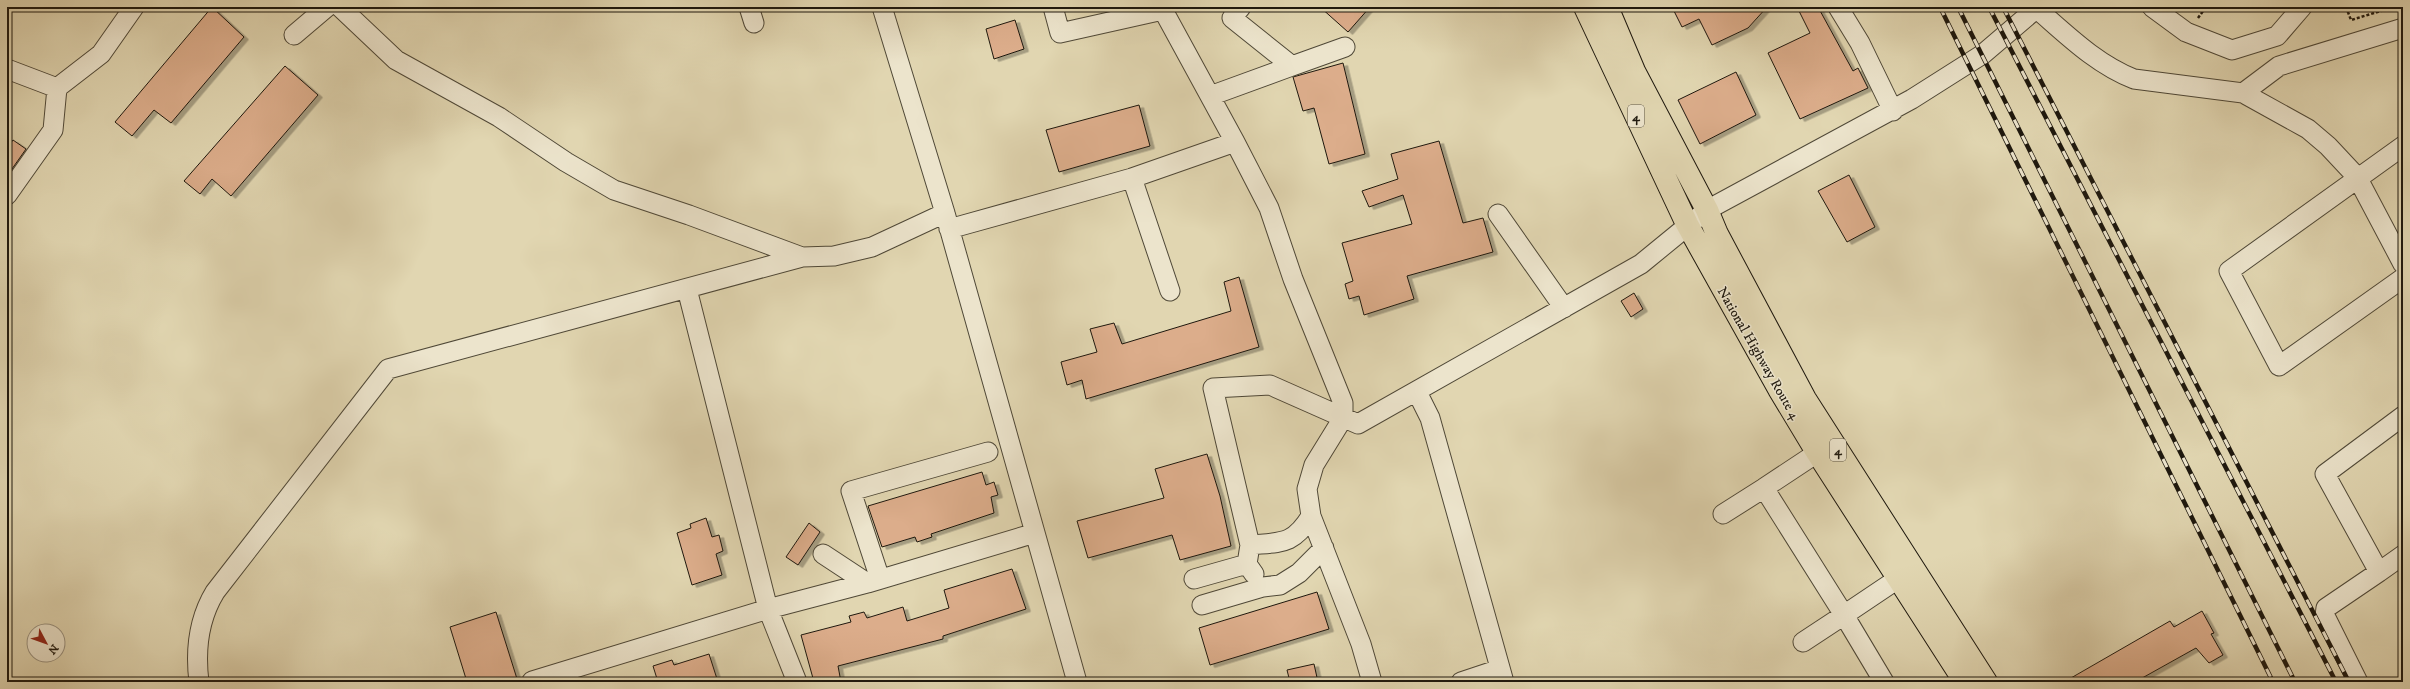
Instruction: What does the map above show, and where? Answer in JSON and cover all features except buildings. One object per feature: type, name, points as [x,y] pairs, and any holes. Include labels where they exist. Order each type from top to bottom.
[{"type":"highway","name":"National Highway Route 4","points":[[1585,7],[1687,224],[1779,389],[1825,447],[1906,573],[1986,682]]},
{"type":"highway","name":"National Highway Route 4","points":[[1607,7],[1634,71],[1707,210],[1717,234],[1805,399],[1825,447]]},
{"type":"highway","name":"National Highway Route 4","points":[[1906,573],[1965,682]]},
{"type":"street","points":[[7,195],[54,130],[63,85],[100,54],[134,7]]},
{"type":"street","points":[[294,35],[327,7]]},
{"type":"street","points":[[340,7],[396,60],[499,117],[566,162],[614,190],[689,214],[802,257]]},
{"type":"street","points":[[882,7],[947,221],[1077,682]]},
{"type":"street","points":[[1052,7],[1060,33],[1163,10],[1269,208],[1293,279],[1344,403],[1343,418],[1314,465],[1307,489],[1311,516],[1361,644],[1372,682]]},
{"type":"street","points":[[1241,7],[1232,18],[1292,66]]},
{"type":"street","points":[[1838,7],[1860,43],[1893,111]]},
{"type":"street","points":[[2152,7],[2186,32],[2232,50],[2277,36],[2302,7]]},
{"type":"street","points":[[1263,587],[1247,564],[1250,545],[1213,388],[1270,385],[1358,424],[1641,264],[1667,244],[1687,224],[1707,210],[1893,111],[1983,54],[2037,8],[2101,63],[2119,73],[2134,79],[2243,93],[2308,129],[2328,146],[2357,177],[2403,264]]},
{"type":"street","points":[[2243,93],[2278,66],[2403,28]]},
{"type":"street","points":[[1210,96],[1345,47]]},
{"type":"street","points":[[7,69],[63,85]]},
{"type":"street","points":[[199,682],[198,641],[205,612],[215,592],[388,369],[802,257],[834,256],[872,247],[947,221],[1132,178],[1235,142]]},
{"type":"street","points":[[2403,146],[2357,177],[2229,271],[2279,366],[2403,278]]},
{"type":"street","points":[[1132,178],[1170,291]]},
{"type":"street","points":[[1498,214],[1564,308]]},
{"type":"street","points":[[687,289],[768,609],[797,682]]},
{"type":"street","points":[[1417,392],[1430,418],[1502,675],[1461,682]]},
{"type":"street","points":[[2379,572],[2325,474],[2403,416]]},
{"type":"street","points":[[1722,514],[1825,447]]},
{"type":"street","points":[[873,581],[851,491],[988,452]]},
{"type":"street","points":[[1764,488],[1844,615],[1884,682]]},
{"type":"street","points":[[1250,545],[1281,543],[1300,533],[1311,516]]},
{"type":"street","points":[[545,679],[768,609],[873,581],[1035,533]]},
{"type":"street","points":[[1202,605],[1263,587],[1280,585],[1299,573],[1324,548]]},
{"type":"street","points":[[823,554],[873,581]]},
{"type":"street","points":[[2358,682],[2325,616],[2326,608],[2403,555]]},
{"type":"street","points":[[1194,579],[1247,564]]},
{"type":"street","points":[[1804,642],[1906,573]]},
{"type":"path","points":[[2346,7],[2351,20],[2394,7]]},
{"type":"railway","points":[[1940,7],[2273,682]]},
{"type":"railway","points":[[1958,7],[2295,682]]},
{"type":"railway","points":[[1989,7],[2336,682]]},
{"type":"railway","points":[[2003,7],[2349,682]]}]
